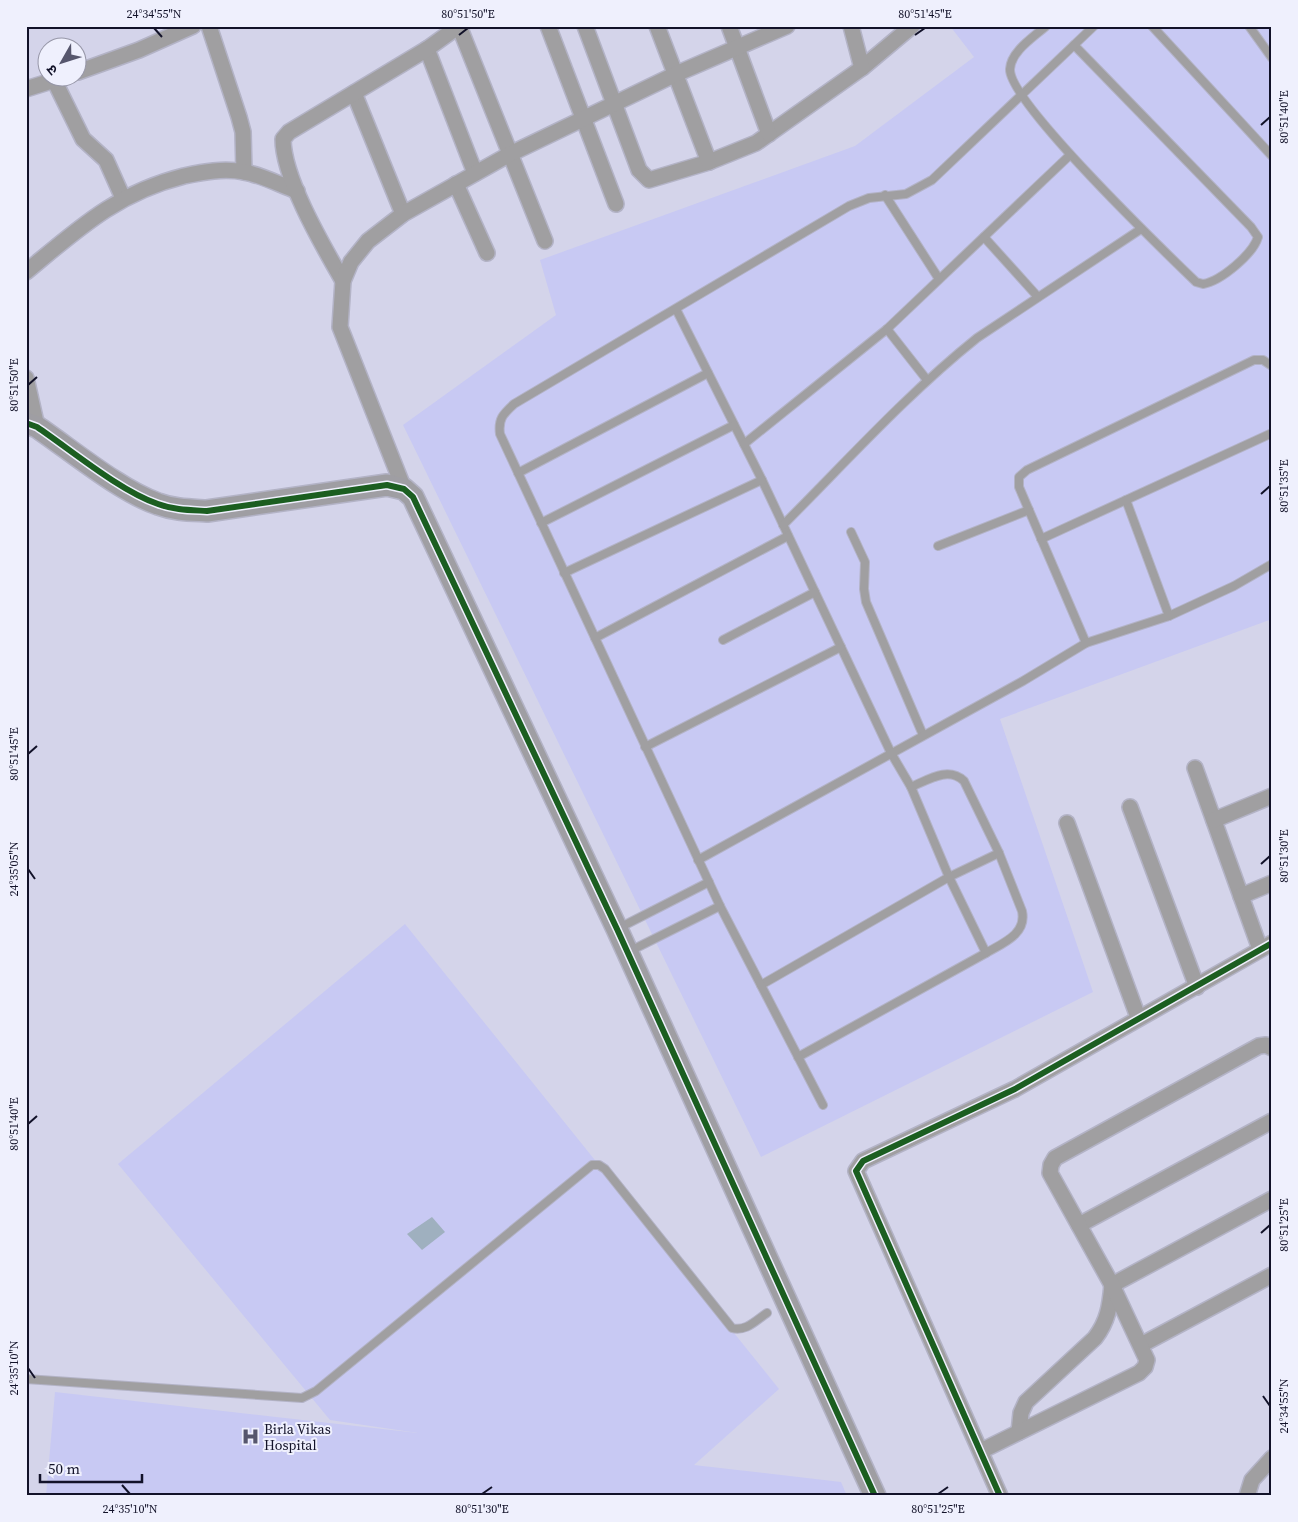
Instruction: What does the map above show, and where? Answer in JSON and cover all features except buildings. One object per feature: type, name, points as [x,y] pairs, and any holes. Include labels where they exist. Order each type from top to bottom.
[{"type":"street","points":[[88,68],[138,50],[193,26]]},
{"type":"street","points":[[209,26],[243,132],[244,172]]},
{"type":"street","points":[[343,281],[323,246],[297,191],[283,149],[283,139],[289,132],[427,48],[459,26],[545,241]]},
{"type":"street","points":[[548,26],[616,204]]},
{"type":"street","points":[[585,26],[639,170],[649,180],[742,150],[769,134],[862,68],[912,26]]},
{"type":"street","points":[[657,26],[709,162]]},
{"type":"street","points":[[728,26],[769,134]]},
{"type":"street","points":[[787,26],[676,74],[510,154],[403,214],[368,241],[351,262],[343,281],[340,327],[404,489],[413,497],[628,952],[875,1496]]},
{"type":"street","points":[[851,26],[862,68]]},
{"type":"street","points":[[427,48],[475,173]]},
{"type":"street","points":[[26,89],[38,85]]},
{"type":"street","points":[[61,88],[83,139],[106,160],[123,198]]},
{"type":"street","points":[[354,93],[403,214]]},
{"type":"street","points":[[26,272],[94,216],[123,198],[168,180],[200,172],[244,172],[297,191]]},
{"type":"street","points":[[456,184],[487,253]]},
{"type":"street","points":[[26,378],[31,425],[137,496],[158,504],[179,510],[207,511],[387,485],[404,489]]},
{"type":"street","points":[[1000,1496],[982,1451],[856,1171],[863,1161],[1015,1089],[1138,1017],[1197,986],[1266,946],[1241,896],[1195,768]]},
{"type":"street","points":[[1214,820],[1272,796]]},
{"type":"street","points":[[1130,807],[1197,986]]},
{"type":"street","points":[[1067,823],[1138,1017]]},
{"type":"street","points":[[1241,896],[1272,883]]},
{"type":"street","points":[[982,1451],[1139,1373],[1145,1367],[1147,1360],[1142,1345],[1112,1285],[1050,1173],[1055,1158],[1259,1046],[1266,1045],[1272,1048]]},
{"type":"street","points":[[1079,1225],[1272,1121]]},
{"type":"street","points":[[1112,1285],[1272,1199]]},
{"type":"street","points":[[1142,1345],[1272,1275]]},
{"type":"street","points":[[1019,1432],[1021,1413],[1026,1402],[1095,1338],[1104,1327],[1109,1313],[1112,1285]]},
{"type":"street","points":[[1247,1496],[1252,1480],[1272,1458]]},
{"type":"lane","points":[[1046,26],[1013,59],[1010,69],[1011,78],[1022,96],[1070,155],[1196,282],[1203,284],[1221,278],[1256,246],[1258,237],[1251,227],[1074,45]]},
{"type":"lane","points":[[823,1105],[698,860],[500,434],[498,422],[514,404],[849,206],[869,198],[906,194],[932,180],[1094,26]]},
{"type":"lane","points":[[1152,26],[1272,156]]},
{"type":"lane","points":[[1249,26],[1272,58]]},
{"type":"lane","points":[[744,444],[887,329],[1070,155]]},
{"type":"lane","points":[[885,195],[939,279]]},
{"type":"lane","points":[[783,525],[927,380],[977,338],[1141,228]]},
{"type":"lane","points":[[984,237],[1038,297]]},
{"type":"lane","points":[[676,309],[762,480],[891,753],[910,787],[949,878],[986,953]]},
{"type":"lane","points":[[887,329],[927,380]]},
{"type":"lane","points":[[1086,643],[1019,487],[1019,477],[1027,470],[1254,360],[1263,360],[1272,366]]},
{"type":"lane","points":[[518,473],[708,373]]},
{"type":"lane","points":[[541,523],[734,425]]},
{"type":"lane","points":[[1041,539],[1272,433]]},
{"type":"lane","points":[[564,573],[762,480]]},
{"type":"lane","points":[[1126,500],[1169,616]]},
{"type":"lane","points":[[938,546],[1029,510]]},
{"type":"lane","points":[[851,532],[865,562],[866,576],[864,589],[866,602],[923,735]]},
{"type":"lane","points":[[594,638],[788,536]]},
{"type":"lane","points":[[698,860],[1086,643],[1169,616],[1234,586],[1272,564]]},
{"type":"lane","points":[[723,640],[815,592]]},
{"type":"lane","points":[[645,747],[841,647]]},
{"type":"lane","points":[[798,1057],[1013,937],[1020,929],[1024,920],[999,853],[964,781],[958,775],[945,774],[910,787]]},
{"type":"lane","points":[[761,985],[949,878],[999,853]]},
{"type":"lane","points":[[617,929],[709,882]]},
{"type":"lane","points":[[628,952],[720,906]]},
{"type":"lane","points":[[26,1378],[302,1398],[324,1385],[584,1170],[599,1165],[605,1169],[725,1322],[739,1330],[746,1328],[767,1313]]},
{"type":"shaded area","points":[[950,26],[1272,26],[1272,619],[1000,719],[1093,992],[761,1157],[403,425],[556,315],[540,260],[855,146],[974,57]]},
{"type":"shaded area","points":[[405,924],[779,1389],[694,1465],[841,1482],[847,1496],[46,1496],[55,1392],[418,1433],[330,1420],[118,1164]]},
{"type":"cycle path","points":[[26,423],[37,427],[128,490],[143,498],[170,507],[207,511],[387,485],[404,489],[413,497],[617,929],[875,1496]]},
{"type":"cycle path","points":[[1000,1496],[856,1171],[863,1161],[1015,1089],[1272,943]]},
{"type":"place","name":"Birla Vikas Hospital","points":[[250,1437]]}]
